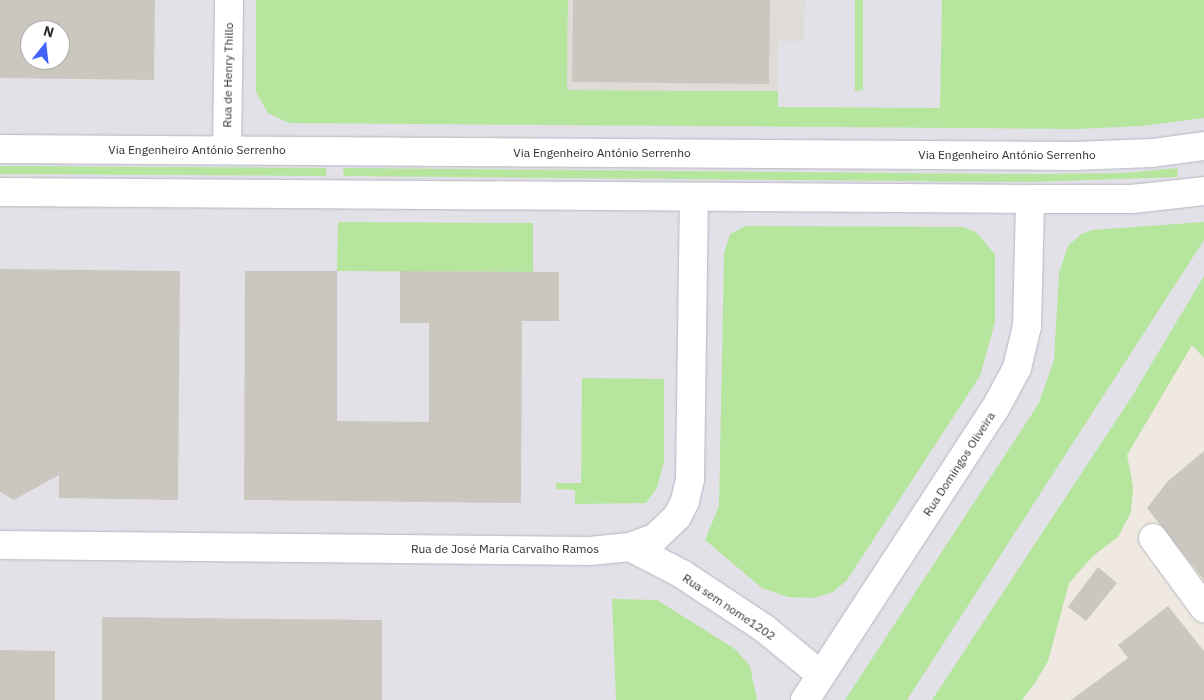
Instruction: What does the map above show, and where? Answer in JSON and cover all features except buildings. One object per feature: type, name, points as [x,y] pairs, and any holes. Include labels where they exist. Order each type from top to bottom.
[{"type":"main road","name":"Rua de Henry Thillo","points":[[228,150],[229,0]]},
{"type":"main road","name":"Via Engenheiro António Serrenho","points":[[0,149],[1074,156],[1152,153],[1204,146]]},
{"type":"main road","points":[[0,192],[1030,199],[1132,199],[1195,193]]},
{"type":"main road","name":"Rua de José Maria Carvalho Ramos","points":[[0,545],[590,551],[630,547],[655,538],[676,518],[685,501],[690,479],[694,197]]},
{"type":"main road","name":"Rua Domingos Oliveira","points":[[805,700],[995,409],[1017,368],[1026,326],[1030,199]]},
{"type":"main road","points":[[1153,538],[1204,608]]},
{"type":"main road","name":"Rua sem nome1202","points":[[630,547],[682,574],[715,596],[764,630],[821,675]]},
{"type":"shaded area","points":[[0,0],[1204,0],[1204,358],[1192,345],[1145,420],[1127,455],[1133,487],[1131,512],[1118,537],[1093,556],[1069,583],[1048,661],[1022,700],[0,700]]},
{"type":"shaded area","points":[[568,0],[573,0],[572,82],[769,84],[770,0],[805,0],[804,41],[778,41],[778,91],[567,90]]},
{"type":"green space","points":[[256,0],[568,0],[567,90],[778,91],[778,107],[940,108],[942,0],[1204,0],[1204,118],[1142,126],[1077,129],[289,123],[268,113],[256,92]]},
{"type":"green space","points":[[855,0],[863,0],[863,90],[855,91]]},
{"type":"green space","points":[[0,166],[326,168],[326,176],[0,174]]},
{"type":"green space","points":[[343,168],[1032,174],[1125,173],[1177,168],[1178,177],[1031,182],[344,176]]},
{"type":"green space","points":[[338,222],[533,223],[533,272],[337,271]]},
{"type":"green space","points":[[1204,222],[1204,240],[907,700],[845,700],[1039,403],[1054,360],[1059,273],[1068,246],[1081,234],[1092,230]]},
{"type":"green space","points":[[746,226],[963,227],[976,232],[995,254],[995,322],[980,376],[847,580],[833,592],[814,598],[788,597],[762,588],[705,540],[719,506],[724,254],[730,234]]},
{"type":"green space","points":[[1204,276],[1204,358],[1192,345],[1127,455],[1133,487],[1131,512],[1118,537],[1093,556],[1069,583],[1048,661],[1035,683],[1022,700],[932,700],[1131,398]]},
{"type":"green space","points":[[582,378],[664,379],[664,462],[657,488],[646,503],[575,504],[575,490],[556,489],[556,483],[581,483]]},
{"type":"green space","points":[[612,599],[657,600],[735,649],[750,666],[757,700],[616,700]]}]
